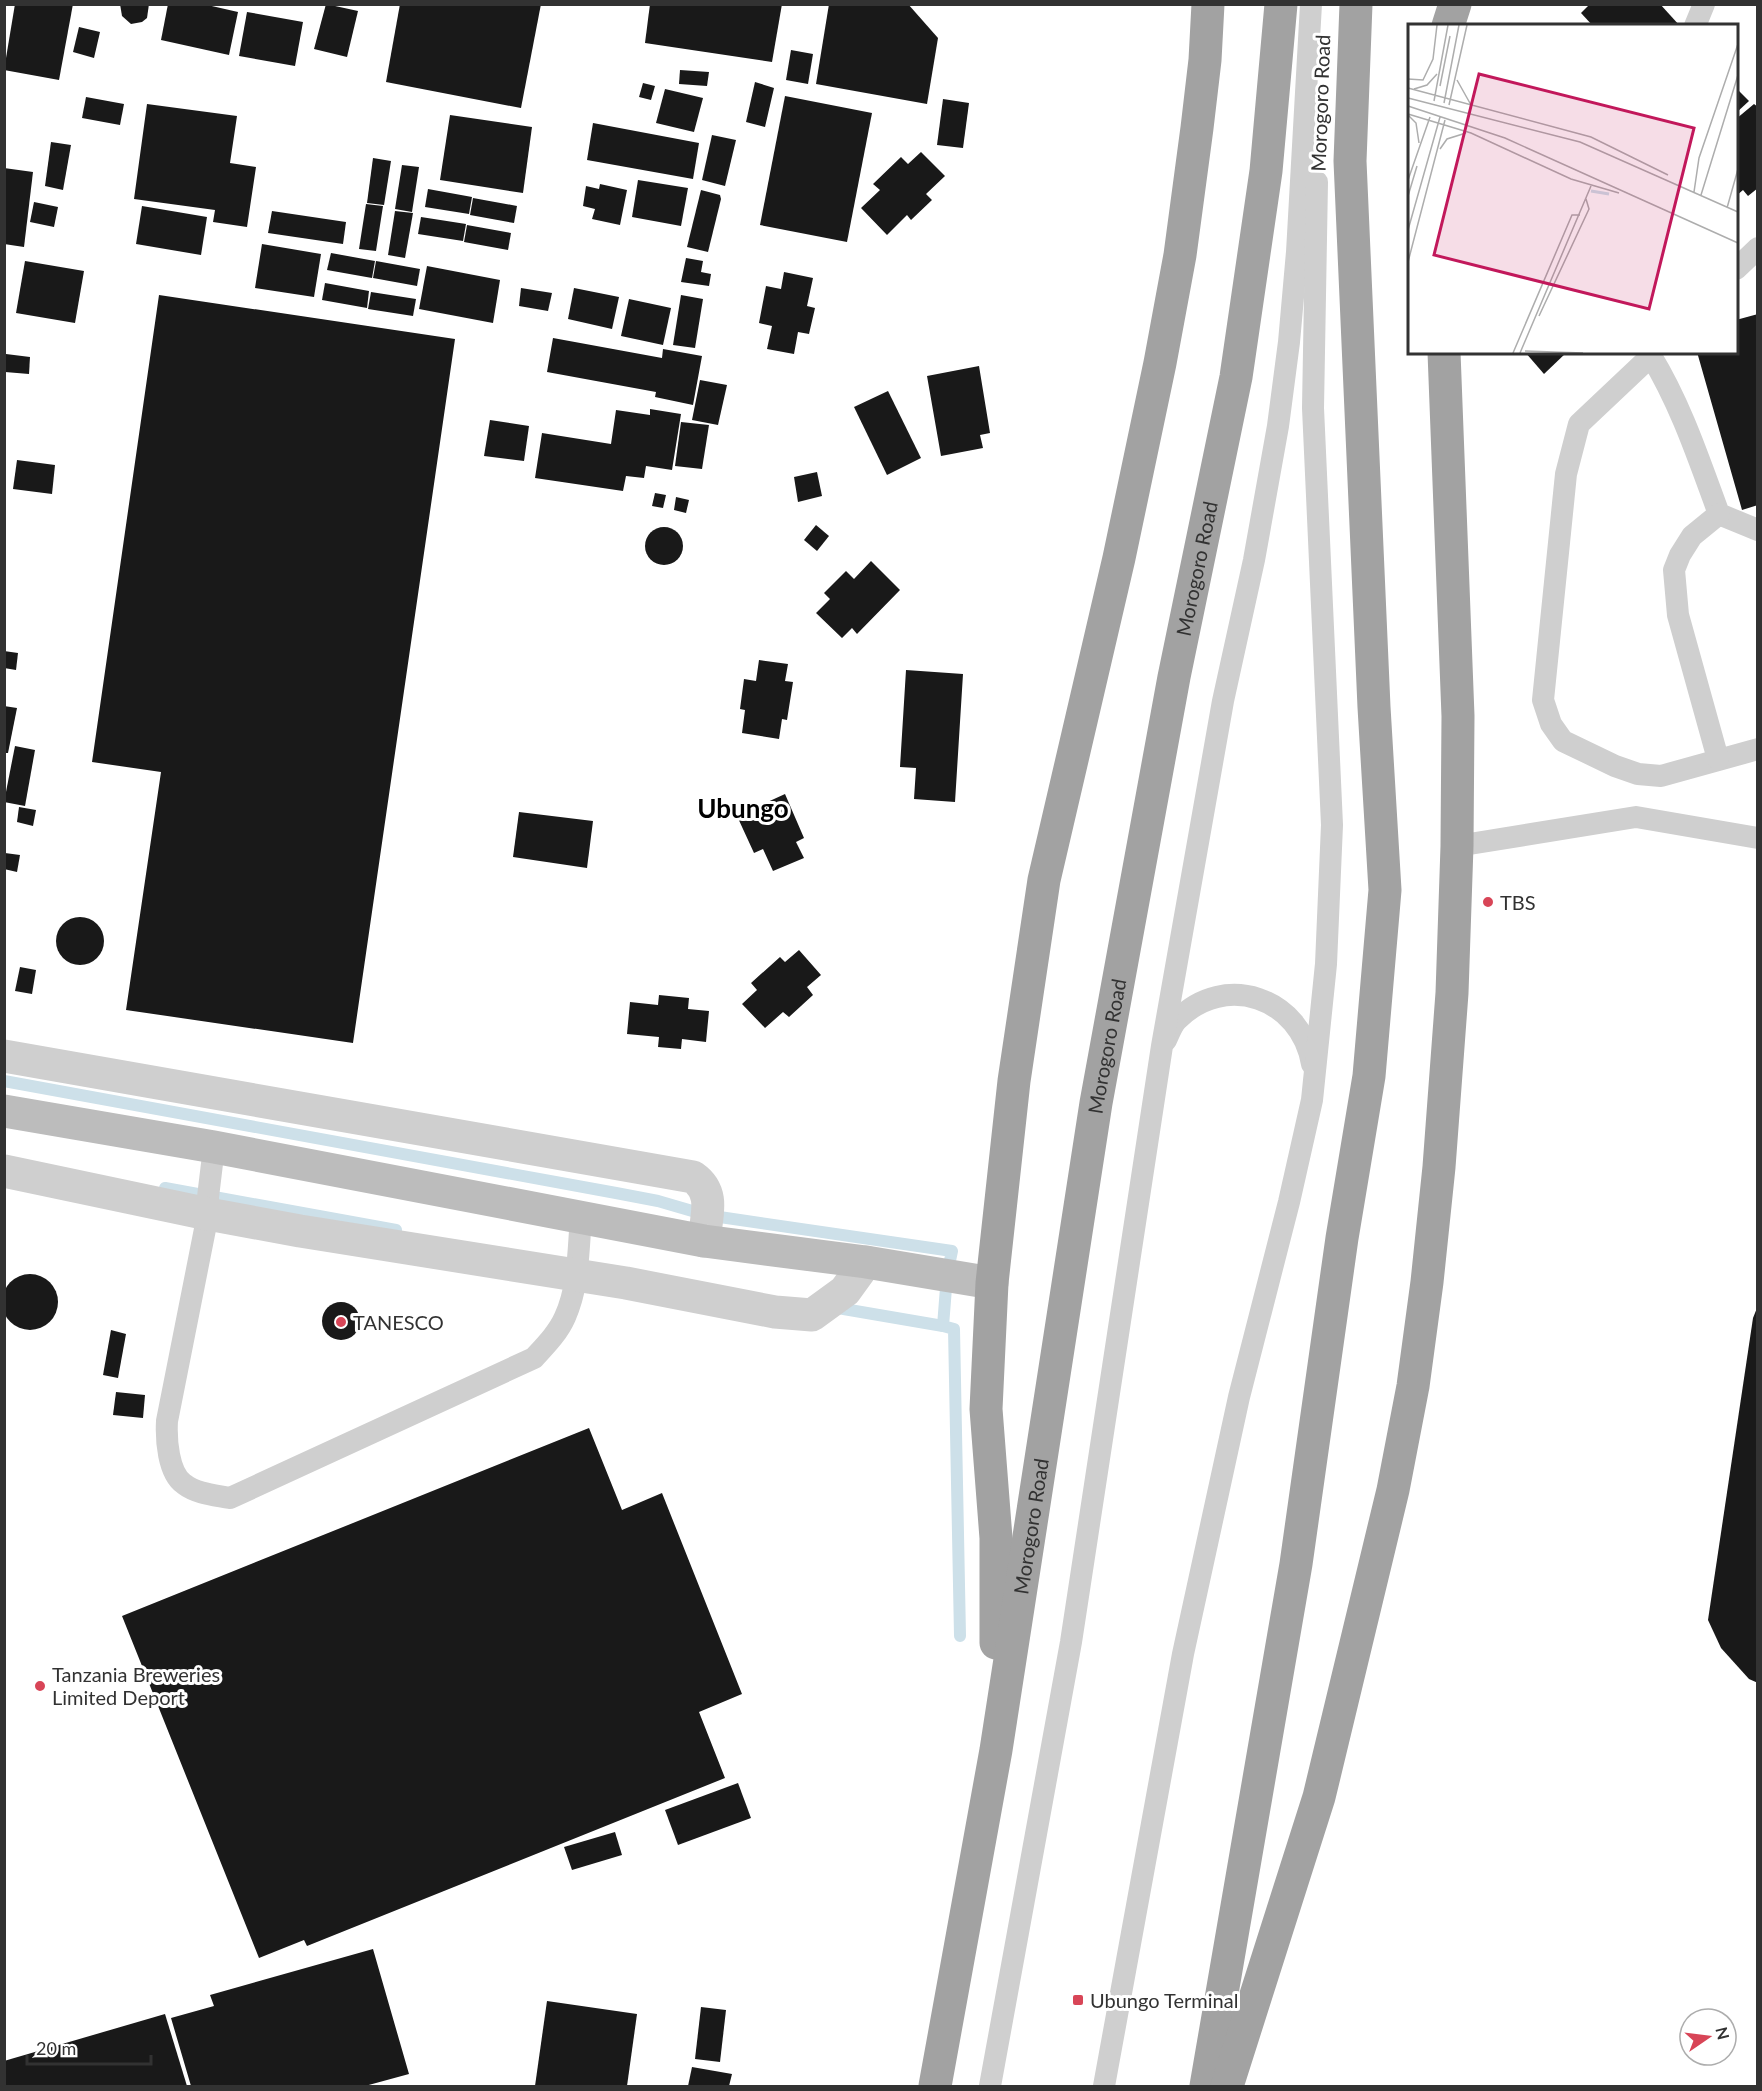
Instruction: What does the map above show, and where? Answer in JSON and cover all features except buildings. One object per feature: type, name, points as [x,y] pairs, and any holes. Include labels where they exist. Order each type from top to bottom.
[{"type":"highway","points":[[1187,4],[1205,60]]},
{"type":"highway","points":[[996,1750],[996,1538],[986,1409],[992,1283],[1014,1081],[1044,880],[1119,558],[1180,255],[1205,60],[1208,4]]},
{"type":"highway","name":"Morogoro Road","points":[[935,2086],[996,1750],[1096,1103],[1174,677],[1236,377],[1266,171],[1281,4]]},
{"type":"highway","name":"Morogoro Road","points":[[1206,2086],[1296,1564],[1342,1238],[1370,1076],[1385,890],[1374,707],[1350,161],[1356,4]]},
{"type":"highway","points":[[1443,24],[1444,4]]},
{"type":"highway","points":[[1449,24],[1455,4]]},
{"type":"highway","points":[[1227,2086],[1319,1797],[1393,1490],[1413,1386],[1427,1282],[1439,1167],[1452,993],[1457,846],[1458,716],[1444,354]]},
{"type":"main road","points":[[4,1111],[214,1147],[704,1241],[866,1262],[992,1283]]},
{"type":"street","points":[[4,1056],[693,1177],[705,1189],[708,1197],[704,1241]]},
{"type":"street","points":[[4,1171],[208,1214],[626,1283],[775,1312],[812,1315],[845,1291],[866,1262]]},
{"type":"lane","name":"Morogoro Road","points":[[990,2086],[1071,1642],[1162,1046],[1223,701],[1254,560],[1278,426],[1289,342],[1297,252],[1311,4]]},
{"type":"lane","name":"Morogoro Road","points":[[1104,2086],[1184,1654],[1239,1397],[1289,1202],[1312,1100],[1326,964],[1332,825],[1313,408],[1314,255],[1324,4]]},
{"type":"lane","points":[[1696,24],[1704,4]]},
{"type":"lane","points":[[1738,268],[1758,248]]},
{"type":"lane","points":[[1758,530],[1719,514],[1685,422],[1653,354],[1579,424],[1566,474],[1543,700],[1551,724],[1563,741],[1615,766],[1638,774],[1661,776],[1758,749]]},
{"type":"lane","points":[[1718,759],[1678,615],[1674,570],[1692,536],[1719,514]]},
{"type":"lane","points":[[1457,846],[1636,817],[1758,838]]},
{"type":"lane","points":[[1162,1046],[1176,1021],[1197,1004],[1223,995],[1249,996],[1274,1006],[1295,1023],[1309,1047],[1313,1072],[1312,1100]]},
{"type":"lane","points":[[214,1147],[208,1214],[167,1421],[166,1443],[172,1466],[182,1484],[201,1492],[231,1498],[534,1359],[555,1334],[566,1316],[577,1276],[581,1218]]},
{"type":"waterway","points":[[4,1081],[658,1201],[706,1215],[952,1251],[947,1275],[943,1326],[954,1329],[960,1636]]},
{"type":"waterway","points":[[165,1188],[396,1230]]},
{"type":"waterway","points":[[832,1307],[943,1326]]},
{"type":"place","name":"TBS","points":[[1488,902]]},
{"type":"place","name":"TANESCO","points":[[341,1322]]},
{"type":"place","name":"Tanzania Breweries Limited Deport","points":[[40,1686]]},
{"type":"place","name":"Ubungo Terminal","points":[[1078,2000]]},
{"type":"district","name":"Ubungo","points":[[743,808]]}]
